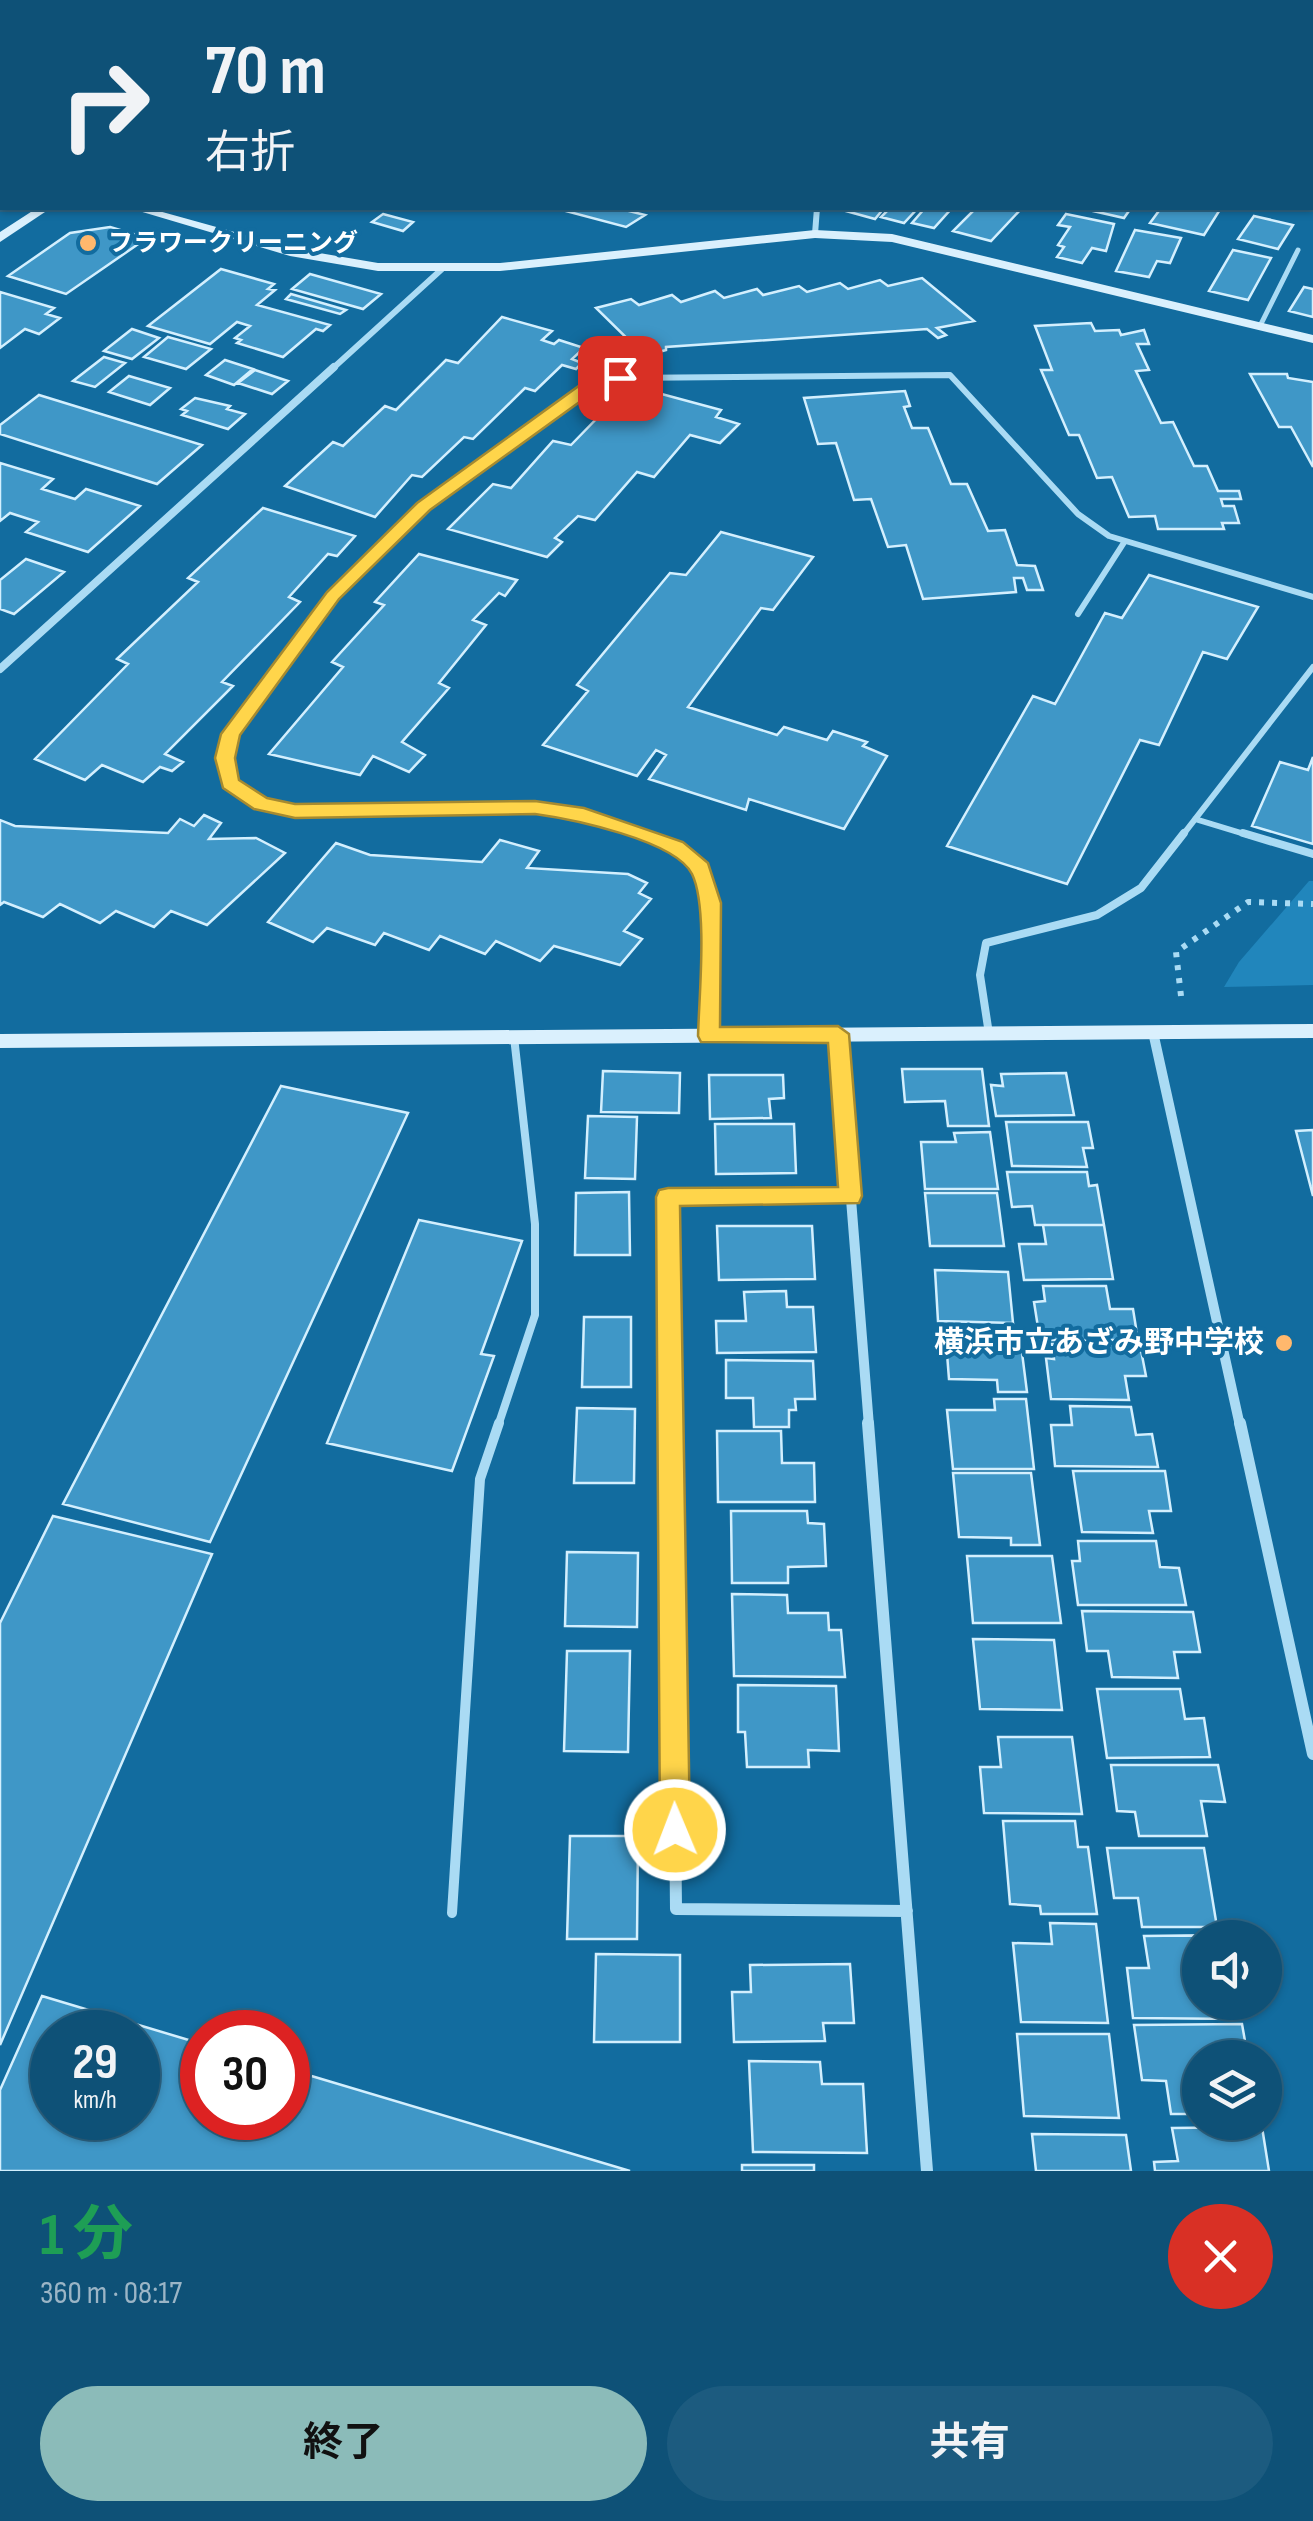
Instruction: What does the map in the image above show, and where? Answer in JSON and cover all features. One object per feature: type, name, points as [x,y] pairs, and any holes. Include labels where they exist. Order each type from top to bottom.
[{"type":"street","points":[[0,238],[42,210]]},
{"type":"street","points":[[142,210],[295,254],[378,266],[442,269],[520,265],[815,234],[892,238],[1313,339]]},
{"type":"street","points":[[815,234],[817,210]]},
{"type":"street","points":[[0,669],[442,269]]},
{"type":"street","points":[[0,1042],[1313,1031]]},
{"type":"street","points":[[1153,1032],[1313,1754]]},
{"type":"street","points":[[838,1034],[927,2171]]},
{"type":"street","points":[[850,1196],[668,1197],[676,1909],[907,1911]]},
{"type":"lane","points":[[1260,326],[1298,250]]},
{"type":"lane","points":[[709,1036],[710,903],[700,868],[676,847],[563,811],[535,808],[295,811],[261,804],[230,783],[225,758],[231,734],[333,596],[424,507],[593,384],[620,378],[950,375],[1078,514],[1109,536],[1313,597]]},
{"type":"lane","points":[[1078,614],[1126,541]]},
{"type":"lane","points":[[990,1034],[980,975],[986,943],[1097,915],[1141,888],[1313,666]]},
{"type":"lane","points":[[1195,819],[1313,854]]},
{"type":"lane","points":[[452,1913],[480,1479],[535,1315],[536,1224],[514,1037]]},
{"type":"path","points":[[1186,1032],[1176,952],[1248,902],[1313,904]]},
{"type":"shaded area","points":[[1313,881],[1313,985],[1224,987],[1239,962]]},
{"type":"building","points":[[562,210],[625,210],[645,215],[626,227]]},
{"type":"building","points":[[842,210],[882,210],[875,219]]},
{"type":"building","points":[[888,210],[916,210],[904,223],[881,217]]},
{"type":"building","points":[[923,210],[950,210],[934,228],[912,223]]},
{"type":"building","points":[[974,210],[1020,210],[991,241],[953,231]]},
{"type":"building","points":[[1094,210],[1130,210],[1124,218]]},
{"type":"building","points":[[1160,210],[1220,210],[1204,235],[1150,223]]},
{"type":"building","points":[[383,214],[413,222],[403,231],[372,222]]},
{"type":"building","points":[[1066,214],[1114,224],[1106,251],[1092,248],[1082,263],[1057,257],[1064,247],[1058,245],[1070,227],[1058,225]]},
{"type":"building","points":[[1254,216],[1293,225],[1278,249],[1238,239]]},
{"type":"building","points":[[110,227],[147,238],[66,294],[8,276],[70,233]]},
{"type":"building","points":[[1135,230],[1181,238],[1170,263],[1157,261],[1149,277],[1116,271]]},
{"type":"building","points":[[1233,250],[1271,258],[1248,300],[1209,291]]},
{"type":"building","points":[[221,269],[274,284],[268,289],[275,290],[257,305],[330,325],[323,331],[316,329],[283,357],[237,343],[241,340],[235,338],[250,326],[237,322],[210,344],[148,326]]},
{"type":"building","points":[[310,274],[381,294],[363,309],[292,289]]},
{"type":"building","points":[[922,278],[974,321],[937,328],[946,335],[938,338],[927,329],[666,347],[645,356],[596,308],[631,299],[639,305],[672,295],[681,302],[715,291],[724,298],[757,289],[763,295],[799,286],[807,292],[840,283],[848,289],[880,280],[888,286]]},
{"type":"building","points":[[1304,287],[1313,289],[1313,317],[1289,311]]},
{"type":"building","points":[[0,292],[54,308],[46,314],[60,318],[39,334],[25,329],[0,348]]},
{"type":"building","points":[[291,294],[346,310],[340,314],[286,299]]},
{"type":"building","points":[[502,317],[552,331],[542,340],[554,344],[559,340],[584,348],[572,359],[582,363],[576,369],[562,365],[535,391],[525,388],[473,439],[464,437],[422,477],[412,475],[375,517],[285,486],[333,442],[343,446],[385,406],[396,410],[446,360],[458,363]]},
{"type":"building","points":[[1091,323],[1095,331],[1119,330],[1121,335],[1144,330],[1149,344],[1137,344],[1149,370],[1136,371],[1161,423],[1173,422],[1194,466],[1207,466],[1218,491],[1239,491],[1241,499],[1221,499],[1223,506],[1234,506],[1239,523],[1222,523],[1224,529],[1158,529],[1155,516],[1129,517],[1112,477],[1097,478],[1079,435],[1069,435],[1041,370],[1052,370],[1035,326]]},
{"type":"building","points":[[132,329],[159,338],[132,359],[104,351]]},
{"type":"building","points":[[168,337],[211,349],[186,369],[144,357]]},
{"type":"building","points":[[104,357],[125,363],[95,387],[73,381]]},
{"type":"building","points":[[225,360],[253,369],[234,385],[206,375]]},
{"type":"building","points":[[255,370],[288,381],[272,394],[238,383]]},
{"type":"building","points":[[1250,374],[1287,374],[1288,378],[1313,382],[1313,467],[1291,427],[1279,427]]},
{"type":"building","points":[[129,376],[170,388],[150,405],[109,392]]},
{"type":"building","points":[[643,389],[721,410],[716,417],[739,424],[720,443],[690,435],[654,477],[637,472],[595,520],[578,516],[555,538],[562,542],[547,557],[448,529],[493,484],[511,488],[553,441],[571,445],[608,407],[623,411]]},
{"type":"building","points":[[905,391],[910,406],[904,407],[912,428],[928,428],[951,484],[967,484],[988,531],[1005,530],[1017,565],[1035,566],[1043,590],[1027,590],[1023,578],[1014,578],[1016,592],[923,599],[906,545],[888,547],[871,499],[854,500],[836,443],[818,444],[804,398]]},
{"type":"building","points":[[39,395],[202,445],[157,484],[0,434],[0,425]]},
{"type":"building","points":[[195,398],[230,406],[227,409],[245,414],[228,429],[182,415],[187,411],[181,409]]},
{"type":"building","points":[[0,463],[53,479],[42,489],[75,499],[86,489],[140,506],[88,552],[26,532],[38,522],[10,513],[0,521]]},
{"type":"building","points":[[263,508],[355,536],[337,556],[328,554],[289,597],[300,602],[222,682],[233,686],[165,754],[183,762],[172,771],[160,767],[143,782],[102,765],[85,780],[35,759],[128,664],[117,659],[198,582],[188,578]]},
{"type":"building","points":[[721,532],[813,557],[773,610],[761,608],[688,707],[777,735],[784,727],[827,740],[833,731],[867,742],[863,746],[887,756],[844,829],[749,799],[746,810],[649,779],[666,755],[656,750],[637,776],[543,745],[588,691],[577,685],[670,573],[686,575]]},
{"type":"building","points":[[419,554],[517,580],[505,596],[499,593],[473,620],[486,625],[439,683],[449,688],[402,742],[425,755],[409,772],[373,756],[360,775],[269,754],[343,667],[332,662],[384,605],[375,602]]},
{"type":"building","points":[[26,559],[64,572],[14,614],[0,609],[0,580]]},
{"type":"building","points":[[1149,575],[1258,607],[1227,659],[1203,652],[1159,745],[1140,740],[1067,884],[947,846],[1033,696],[1055,704],[1105,613],[1122,618]]},
{"type":"building","points":[[1313,757],[1313,844],[1252,826],[1280,762],[1308,770]]},
{"type":"building","points":[[204,815],[221,823],[209,839],[256,838],[285,853],[207,925],[171,911],[154,927],[116,911],[100,923],[60,904],[43,917],[4,902],[0,905],[0,820],[15,826],[168,833],[180,819],[194,826]]},
{"type":"building","points":[[500,840],[539,851],[527,868],[628,874],[647,883],[639,893],[651,899],[624,931],[642,939],[620,965],[554,946],[540,961],[496,941],[485,954],[440,936],[429,950],[384,933],[375,945],[327,928],[313,942],[268,922],[336,843],[370,855],[482,862]]},
{"type":"building","points":[[902,1069],[982,1069],[989,1126],[948,1126],[945,1101],[905,1102]]},
{"type":"building","points":[[603,1071],[680,1073],[679,1113],[601,1112]]},
{"type":"building","points":[[1066,1073],[1074,1115],[996,1116],[991,1085],[1003,1086],[1001,1074]]},
{"type":"building","points":[[709,1075],[783,1075],[784,1098],[769,1099],[771,1118],[710,1119]]},
{"type":"building","points":[[281,1086],[408,1113],[210,1542],[63,1504]]},
{"type":"building","points":[[588,1116],[637,1117],[635,1179],[585,1178]]},
{"type":"building","points":[[1006,1122],[1088,1122],[1093,1148],[1083,1148],[1087,1167],[1012,1166]]},
{"type":"building","points":[[715,1124],[794,1124],[796,1173],[716,1174]]},
{"type":"building","points":[[1313,1130],[1313,1196],[1296,1131]]},
{"type":"building","points":[[990,1132],[998,1189],[925,1189],[921,1142],[956,1142],[954,1133]]},
{"type":"building","points":[[1007,1172],[1087,1172],[1089,1186],[1097,1185],[1104,1225],[1035,1225],[1032,1206],[1012,1207]]},
{"type":"building","points":[[629,1192],[630,1255],[575,1255],[576,1193]]},
{"type":"building","points":[[925,1193],[997,1193],[1004,1246],[930,1246]]},
{"type":"building","points":[[419,1220],[522,1241],[481,1354],[494,1356],[452,1471],[327,1443]]},
{"type":"building","points":[[1043,1225],[1104,1225],[1113,1279],[1024,1280],[1019,1244],[1046,1244]]},
{"type":"building","points":[[717,1226],[812,1226],[815,1279],[719,1280]]},
{"type":"building","points":[[935,1270],[1008,1272],[1013,1323],[938,1321]]},
{"type":"building","points":[[1043,1286],[1106,1286],[1110,1309],[1133,1309],[1138,1340],[1040,1340],[1034,1302],[1045,1301]]},
{"type":"building","points":[[786,1291],[787,1307],[813,1307],[816,1352],[717,1353],[716,1321],[746,1321],[744,1292]]},
{"type":"building","points":[[584,1317],[631,1317],[631,1387],[582,1387]]},
{"type":"building","points":[[945,1328],[1019,1329],[1027,1392],[998,1392],[997,1380],[949,1379]]},
{"type":"building","points":[[1052,1344],[1140,1345],[1146,1376],[1125,1376],[1129,1400],[1051,1399],[1046,1358],[1054,1359]]},
{"type":"building","points":[[726,1360],[813,1361],[815,1399],[795,1399],[796,1410],[789,1410],[789,1427],[754,1427],[753,1398],[726,1398]]},
{"type":"building","points":[[994,1399],[1026,1399],[1034,1469],[953,1469],[947,1410],[995,1410]]},
{"type":"building","points":[[1070,1406],[1131,1407],[1136,1435],[1152,1434],[1158,1467],[1055,1466],[1051,1425],[1072,1425]]},
{"type":"building","points":[[577,1408],[635,1409],[634,1483],[574,1483]]},
{"type":"building","points":[[717,1431],[781,1431],[782,1463],[814,1463],[815,1502],[718,1502]]},
{"type":"building","points":[[1073,1471],[1165,1471],[1171,1511],[1149,1511],[1153,1533],[1082,1532]]},
{"type":"building","points":[[953,1473],[1031,1473],[1040,1545],[1011,1545],[1011,1538],[959,1537]]},
{"type":"building","points":[[731,1511],[807,1511],[808,1523],[824,1524],[826,1566],[788,1567],[788,1583],[732,1583]]},
{"type":"building","points":[[53,1516],[212,1554],[0,2045],[0,1623]]},
{"type":"building","points":[[1078,1541],[1156,1541],[1160,1567],[1179,1568],[1186,1605],[1078,1605],[1072,1561],[1080,1561]]},
{"type":"building","points":[[567,1552],[638,1553],[637,1627],[565,1626]]},
{"type":"building","points":[[967,1556],[1052,1556],[1061,1623],[973,1623]]},
{"type":"building","points":[[732,1594],[787,1595],[788,1613],[828,1613],[829,1630],[841,1630],[845,1677],[734,1676]]},
{"type":"building","points":[[1082,1611],[1193,1612],[1200,1652],[1174,1652],[1178,1678],[1112,1677],[1108,1651],[1087,1651]]},
{"type":"building","points":[[973,1639],[1054,1640],[1062,1710],[980,1709]]},
{"type":"building","points":[[567,1651],[630,1651],[628,1752],[564,1751]]},
{"type":"building","points":[[738,1685],[836,1686],[839,1751],[808,1750],[809,1767],[747,1767],[745,1732],[738,1732]]},
{"type":"building","points":[[1097,1689],[1180,1689],[1185,1719],[1204,1718],[1210,1757],[1107,1758]]},
{"type":"building","points":[[998,1737],[1072,1737],[1082,1814],[984,1813],[980,1767],[1001,1767]]},
{"type":"building","points":[[1111,1765],[1218,1765],[1225,1802],[1201,1801],[1207,1836],[1139,1836],[1135,1812],[1117,1811]]},
{"type":"building","points":[[1003,1821],[1075,1821],[1078,1847],[1088,1847],[1097,1914],[1041,1914],[1040,1906],[1010,1904]]},
{"type":"building","points":[[570,1836],[638,1836],[637,1939],[567,1939]]},
{"type":"building","points":[[1107,1848],[1204,1848],[1216,1920],[1182,1920],[1182,1927],[1142,1927],[1138,1898],[1114,1898]]},
{"type":"building","points":[[1050,1923],[1096,1924],[1108,2023],[1021,2022],[1013,1943],[1052,1944]]},
{"type":"building","points":[[1144,1936],[1182,1936],[1182,2018],[1133,2018],[1127,1968],[1149,1968]]},
{"type":"building","points":[[596,1954],[680,1955],[680,2042],[594,2042]]},
{"type":"building","points":[[850,1964],[854,2023],[823,2023],[825,2041],[734,2042],[732,1992],[751,1992],[750,1965]]},
{"type":"building","points":[[42,1996],[89,2010],[36,2010]]},
{"type":"building","points":[[30,2023],[30,2140],[160,2140],[160,2031],[180,2037],[180,2140],[310,2140],[310,2076],[630,2171],[0,2171],[0,2090]]},
{"type":"building","points":[[1242,2024],[1245,2040],[1182,2040],[1182,2114],[1171,2114],[1166,2081],[1142,2080],[1134,2025]]},
{"type":"building","points":[[1017,2034],[1109,2034],[1119,2118],[1024,2116]]},
{"type":"building","points":[[749,2061],[820,2062],[822,2084],[863,2084],[867,2153],[753,2152]]},
{"type":"building","points":[[1172,2128],[1182,2128],[1182,2140],[1264,2140],[1269,2171],[1155,2171],[1154,2162],[1178,2161]]},
{"type":"building","points":[[1032,2134],[1126,2135],[1131,2171],[1036,2171]]},
{"type":"building","points":[[742,2165],[814,2165],[814,2171],[742,2171]]},
{"type":"place","name":"フラワークリーニング","points":[[88,243]]},
{"type":"place","name":"横浜市立あざみ野中学校","points":[[1284,1343]]},
{"type":"route","points":[[620,378],[593,384],[424,507],[333,596],[231,734],[225,758],[230,783],[261,804],[295,811],[535,808],[576,813],[676,847],[700,868],[710,903],[709,1036],[838,1034],[850,1196],[668,1197],[675,1830]]}]
